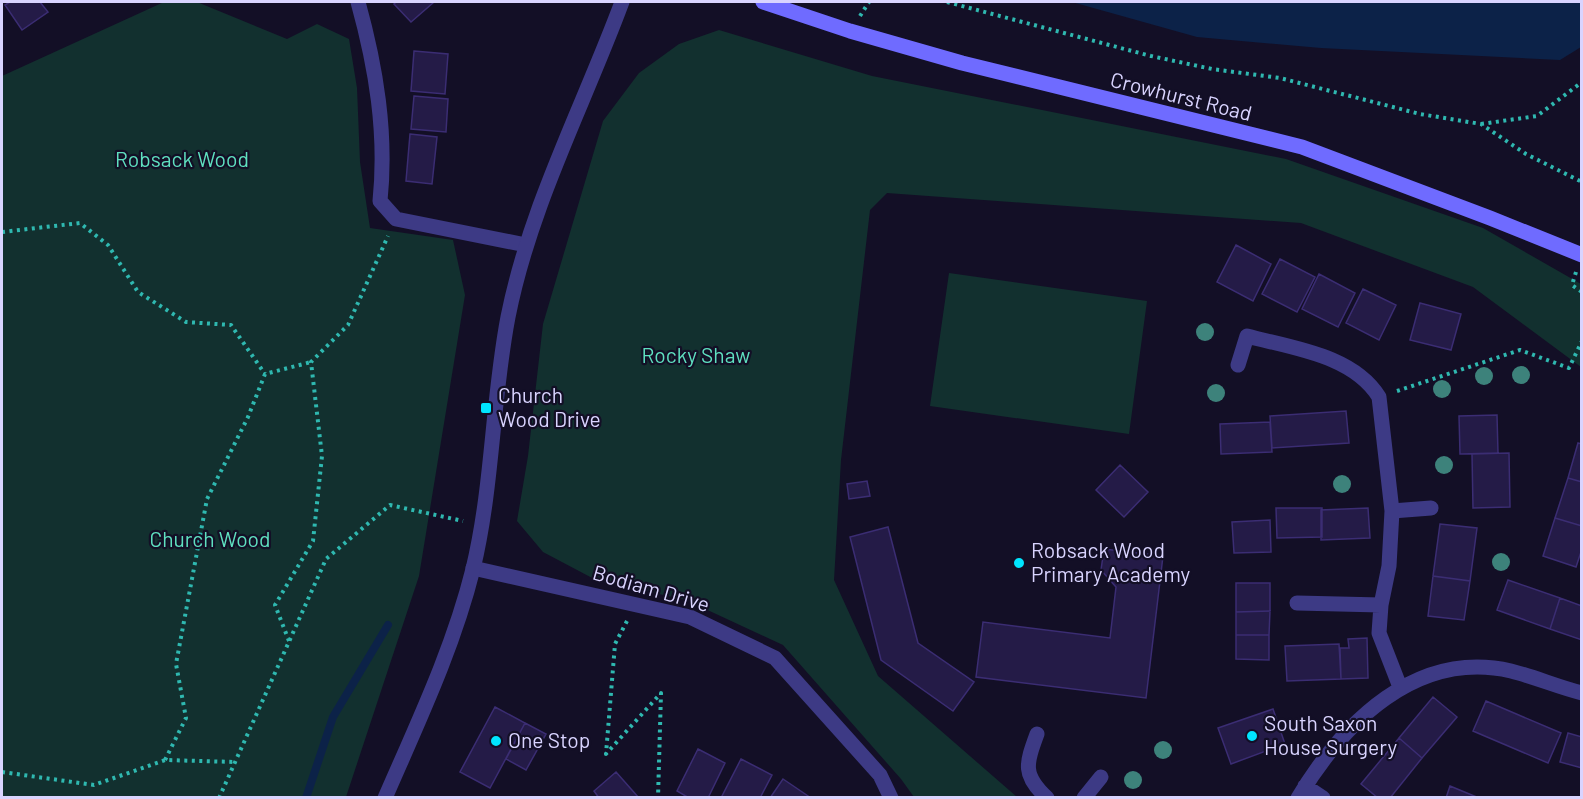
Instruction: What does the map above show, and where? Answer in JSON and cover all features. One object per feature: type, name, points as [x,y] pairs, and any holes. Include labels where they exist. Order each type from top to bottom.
[{"type":"main road","name":"Crowhurst Road","points":[[763,2],[850,31],[962,63],[1302,147],[1581,255]]},
{"type":"street","points":[[358,2],[373,55],[376,78],[384,159],[380,201],[396,219],[526,245]]},
{"type":"street","points":[[385,798],[450,647],[473,568],[482,525],[508,318],[526,245],[548,180],[622,2]]},
{"type":"street","points":[[1238,365],[1247,336],[1335,360],[1375,390],[1392,511],[1389,566],[1381,605],[1379,633],[1400,687]]},
{"type":"street","points":[[1392,511],[1431,508]]},
{"type":"street","name":"Bodiam Drive","points":[[473,568],[690,617],[775,658],[880,775],[891,798]]},
{"type":"street","points":[[1297,603],[1381,605]]},
{"type":"street","points":[[1323,798],[1301,792],[1333,748],[1364,714],[1400,687],[1431,675],[1466,667],[1510,671],[1581,693]]},
{"type":"street","points":[[1037,734],[1027,770],[1032,784],[1047,798]]},
{"type":"street","points":[[1084,798],[1101,777]]},
{"type":"path","points":[[947,2],[1150,56],[1212,69],[1280,78],[1420,114],[1480,124],[1537,116],[1581,82]]},
{"type":"path","points":[[1480,124],[1526,154],[1581,182]]},
{"type":"path","points":[[265,374],[311,362],[348,325],[396,219]]},
{"type":"path","points":[[2,232],[80,223],[108,245],[138,292],[186,322],[231,325],[265,374]]},
{"type":"path","points":[[1375,390],[1520,350],[1569,368],[1581,341]]},
{"type":"path","points":[[289,642],[275,605],[313,541],[322,456],[311,362]]},
{"type":"path","points":[[165,760],[186,718],[176,664],[207,499],[248,417],[265,374]]},
{"type":"path","points":[[219,798],[326,559],[390,505],[482,525]]},
{"type":"path","points":[[635,604],[615,644],[606,754],[661,693],[658,798]]},
{"type":"path","points":[[2,772],[94,785],[165,760],[236,762]]},
{"type":"green space","name":"Church Wood","points":[[164,2],[197,2],[287,39],[317,24],[349,39],[357,88],[360,162],[370,228],[453,240],[465,295],[419,576],[346,797],[2,797],[2,76]]},
{"type":"green space","name":"Rocky Shaw","points":[[719,30],[872,76],[1286,159],[1483,228],[1581,284],[1581,367],[1473,287],[1301,223],[887,193],[870,210],[841,460],[834,580],[878,676],[1017,797],[914,797],[901,779],[783,645],[686,600],[596,580],[543,552],[517,521],[528,456],[543,324],[603,121],[639,73],[679,44]]},
{"type":"green space","points":[[949,273],[1147,301],[1129,434],[930,406]]},
{"type":"water","points":[[1072,2],[1581,2],[1581,47],[1560,60],[1321,48],[1197,37]]},
{"type":"building","points":[[10,2],[40,2],[48,12],[22,30],[5,5]]},
{"type":"building","points":[[396,2],[434,2],[411,22],[394,4]]},
{"type":"building","points":[[414,51],[448,54],[445,94],[411,91]]},
{"type":"building","points":[[414,96],[448,99],[446,132],[411,129]]},
{"type":"building","points":[[410,134],[437,137],[432,184],[406,181]]},
{"type":"building","points":[[1236,245],[1271,264],[1253,301],[1217,282]]},
{"type":"building","points":[[1280,259],[1315,277],[1297,312],[1262,294]]},
{"type":"building","points":[[1319,274],[1355,293],[1338,327],[1302,309]]},
{"type":"building","points":[[1363,289],[1396,305],[1379,340],[1346,323]]},
{"type":"building","points":[[1420,303],[1461,314],[1451,350],[1410,340]]},
{"type":"building","points":[[1346,411],[1349,443],[1272,448],[1270,416]]},
{"type":"building","points":[[1497,415],[1498,453],[1460,454],[1459,416]]},
{"type":"building","points":[[1270,422],[1272,452],[1221,454],[1220,424]]},
{"type":"building","points":[[1578,443],[1582,444],[1582,482],[1568,478]]},
{"type":"building","points":[[1509,453],[1510,507],[1473,508],[1472,454]]},
{"type":"building","points":[[1120,465],[1148,492],[1124,517],[1096,490]]},
{"type":"building","points":[[1568,478],[1582,482],[1582,526],[1555,518]]},
{"type":"building","points":[[867,481],[870,496],[849,499],[847,484]]},
{"type":"building","points":[[1276,508],[1322,508],[1322,537],[1277,538]]},
{"type":"building","points":[[1368,508],[1370,538],[1321,540],[1321,510]]},
{"type":"building","points":[[1555,518],[1582,526],[1582,549],[1576,567],[1543,556]]},
{"type":"building","points":[[1270,520],[1271,552],[1234,553],[1232,522]]},
{"type":"building","points":[[1440,524],[1477,528],[1470,581],[1433,576]]},
{"type":"building","points":[[888,527],[918,643],[974,682],[953,711],[881,660],[850,537]]},
{"type":"building","points":[[1104,549],[1163,556],[1146,698],[976,677],[983,622],[1110,638],[1116,587],[1101,570]]},
{"type":"building","points":[[1433,576],[1470,581],[1464,620],[1428,616]]},
{"type":"building","points":[[1508,580],[1560,598],[1550,629],[1497,610]]},
{"type":"building","points":[[1236,583],[1270,583],[1270,611],[1236,612]]},
{"type":"building","points":[[1560,598],[1582,606],[1582,640],[1550,629]]},
{"type":"building","points":[[1270,611],[1269,635],[1236,635],[1236,612]]},
{"type":"building","points":[[1236,635],[1269,635],[1269,660],[1236,659]]},
{"type":"building","points":[[1367,638],[1368,678],[1341,679],[1340,648],[1349,648],[1348,639]]},
{"type":"building","points":[[1339,644],[1341,679],[1287,681],[1285,646]]},
{"type":"building","points":[[1433,697],[1457,717],[1422,758],[1399,738]]},
{"type":"building","points":[[1486,701],[1561,733],[1548,763],[1473,731]]},
{"type":"building","name":"One Stop","points":[[495,707],[525,723],[490,788],[460,772]]},
{"type":"building","name":"South Saxon House Surgery","points":[[1273,709],[1285,744],[1231,764],[1218,728]]},
{"type":"building","points":[[525,723],[546,734],[526,770],[506,759]]},
{"type":"building","points":[[1568,733],[1582,737],[1582,768],[1560,762]]},
{"type":"building","points":[[1399,738],[1422,758],[1390,798],[1378,798],[1361,784]]},
{"type":"building","points":[[698,749],[725,763],[708,798],[689,798],[677,791]]},
{"type":"building","points":[[741,759],[772,775],[760,798],[721,798]]},
{"type":"building","points":[[616,772],[639,798],[599,798],[594,791]]},
{"type":"building","points":[[783,779],[811,798],[770,798]]},
{"type":"building","points":[[1450,786],[1479,798],[1446,798]]},
{"type":"waterway","points":[[306,798],[333,717],[388,625]]},
{"type":"place","name":"Church Wood Drive","points":[[486,408]]},
{"type":"place","name":"Robsack Wood Primary Academy","points":[[1019,563]]},
{"type":"place","name":"South Saxon House Surgery","points":[[1252,736]]},
{"type":"place","name":"One Stop","points":[[496,741]]},
{"type":"park label","name":"Robsack Wood","points":[[182,160]]}]
